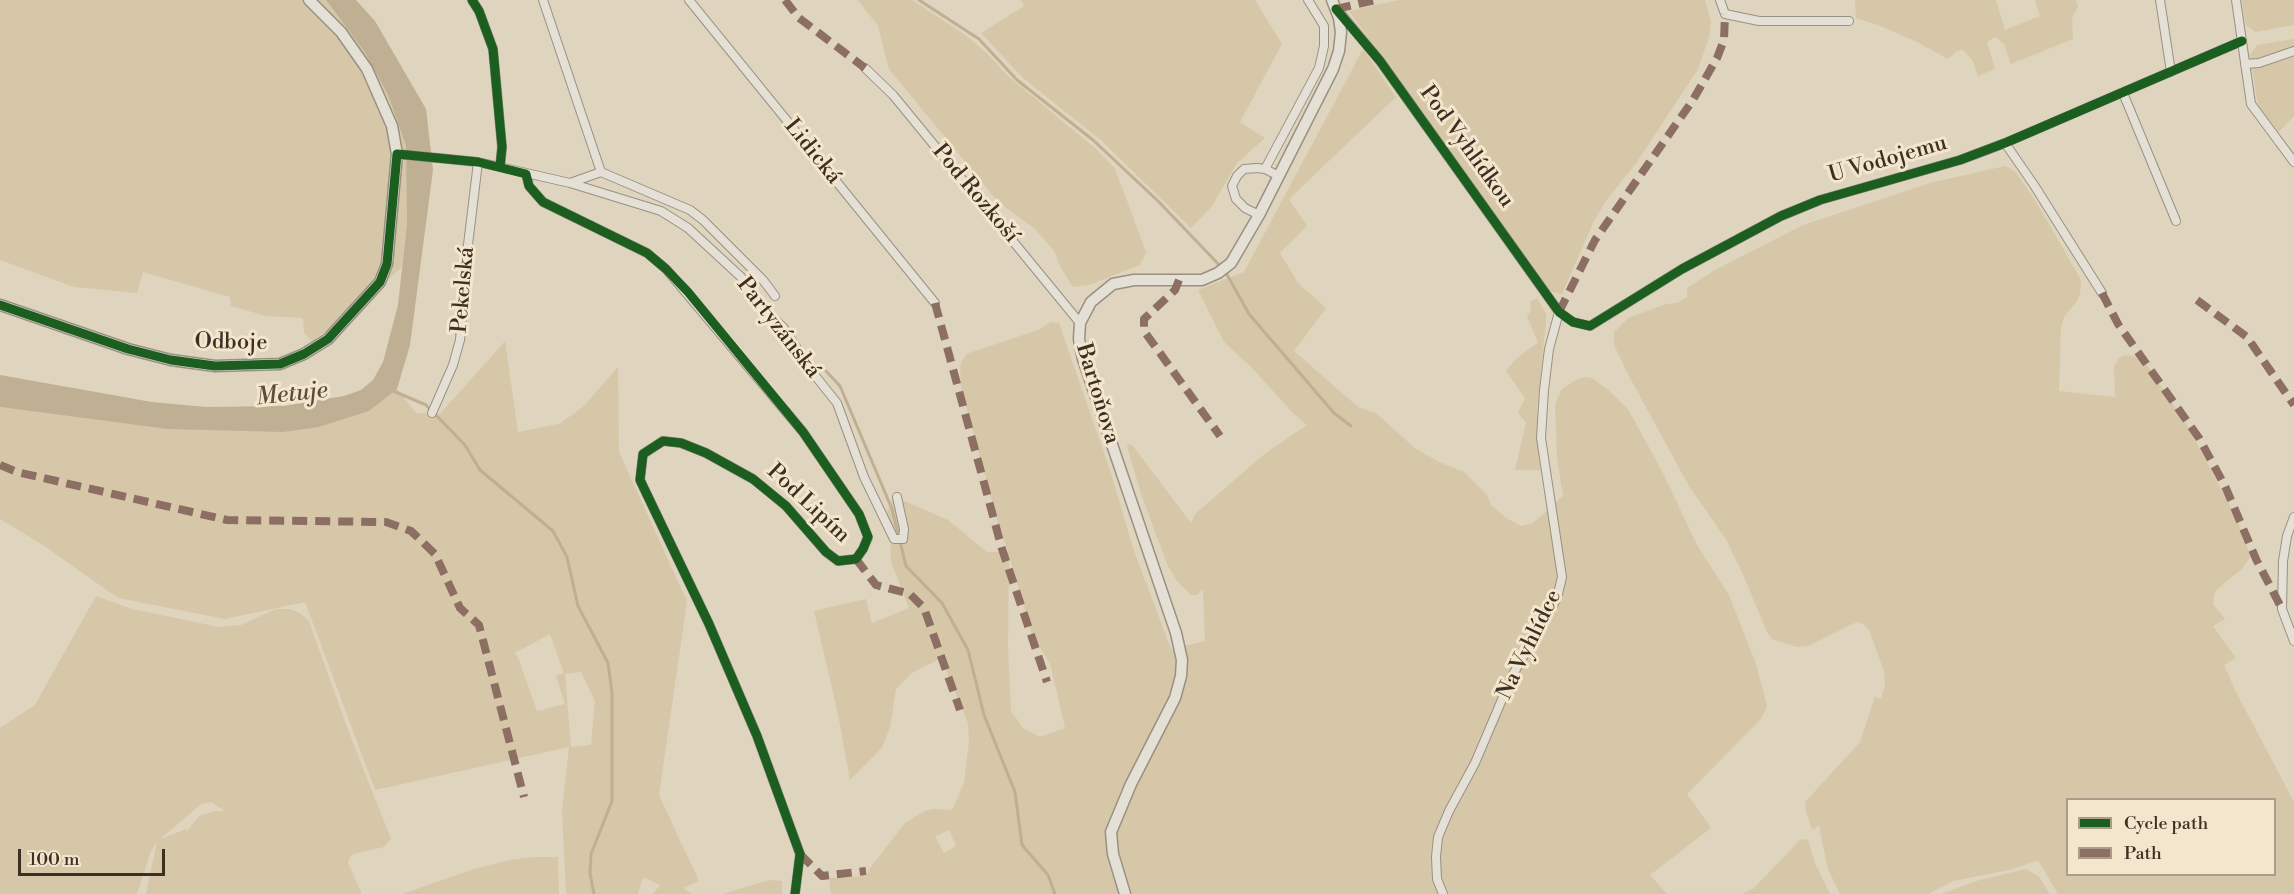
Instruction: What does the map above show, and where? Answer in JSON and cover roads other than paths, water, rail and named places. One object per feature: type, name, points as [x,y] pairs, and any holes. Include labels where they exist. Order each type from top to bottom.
[{"type":"street","name":"Odboje","points":[[0,305],[129,349],[171,360],[216,366],[280,364],[304,354],[328,339],[380,282],[387,264],[401,154],[392,126],[367,69],[341,32],[309,0]]},
{"type":"street","points":[[471,0],[479,11],[493,49],[502,147],[500,167]]},
{"type":"street","points":[[401,154],[478,162],[570,183],[601,172],[543,0]]},
{"type":"street","name":"Lidická","points":[[689,0],[935,303]]},
{"type":"street","points":[[1265,169],[1319,68],[1324,46],[1324,26],[1308,0]]},
{"type":"street","points":[[1720,0],[1725,14],[1759,21],[1849,21]]},
{"type":"street","points":[[2160,0],[2172,72]]},
{"type":"street","points":[[2236,0],[2251,104],[2294,162]]},
{"type":"street","name":"Bartoňova","points":[[1125,894],[1113,854],[1111,832],[1131,784],[1175,698],[1182,665],[1176,633],[1083,359],[1079,339],[1080,323],[1091,302],[1113,284],[1134,280],[1202,280],[1228,266],[1237,255],[1334,69],[1341,39],[1334,4]]},
{"type":"street","name":"Pod Vyhlídkou","points":[[1334,4],[1380,62],[1559,312]]},
{"type":"street","name":"U Vodojemu","points":[[1559,312],[1573,322],[1590,326],[1682,269],[1781,216],[1820,200],[1960,160],[2005,143],[2242,41]]},
{"type":"street","points":[[2245,64],[2259,63],[2294,51]]},
{"type":"street","name":"Pod Rozkoší","points":[[865,68],[893,95],[1080,323]]},
{"type":"street","points":[[2123,93],[2176,221]]},
{"type":"street","points":[[2005,143],[2102,293]]},
{"type":"street","name":"Pekelská","points":[[432,413],[453,365],[460,340],[478,162]]},
{"type":"street","points":[[1259,215],[1245,208],[1236,199],[1232,186],[1237,176],[1244,170],[1265,169],[1279,176]]},
{"type":"street","name":"Partyzánská","points":[[601,172],[690,210],[764,280],[775,296]]},
{"type":"street","name":"Pod Lipím","points":[[526,174],[529,186],[543,202],[647,253],[666,269],[803,432],[859,514],[868,537],[856,559],[838,561],[826,552],[786,506],[753,478],[706,453],[681,443],[663,441],[643,454],[640,480],[699,603],[748,716],[800,854],[795,894]]},
{"type":"street","name":"Partyzánská","points":[[570,183],[661,211],[688,228],[741,277],[762,309],[783,327],[813,373],[837,403],[864,477],[894,539],[903,540],[904,529],[897,497]]},
{"type":"street","name":"Na Vyhlídce","points":[[1443,894],[1437,879],[1438,837],[1449,811],[1475,764],[1512,676],[1557,598],[1562,577],[1541,438],[1549,349],[1559,312]]},
{"type":"street","points":[[2294,517],[2287,536],[2283,561],[2282,609],[2294,641]]},
{"type":"waterway","points":[[919,0],[979,39],[1017,80],[1093,140],[1158,201],[1225,271],[1249,314],[1334,413],[1351,426]]},
{"type":"waterway","points":[[826,371],[840,386],[892,509],[906,566],[942,603],[968,650],[984,715],[1015,792],[1022,845],[1048,875],[1055,894]]},
{"type":"waterway","points":[[391,390],[426,405],[465,445],[480,470],[553,531],[567,557],[578,606],[608,663],[612,693],[612,801],[591,854],[590,873],[594,894]]},
{"type":"water label","name":"Metuje","points":[[292,395]]}]
